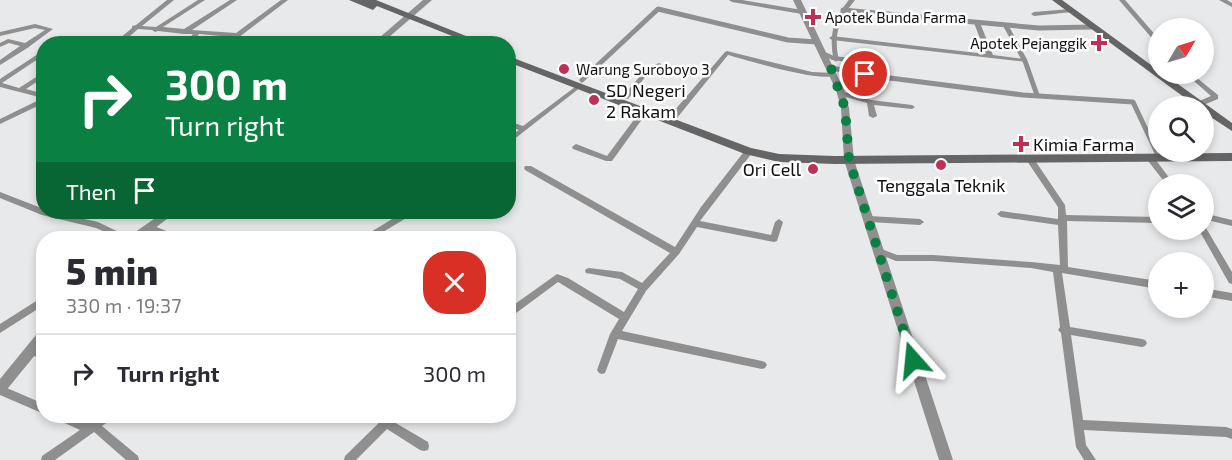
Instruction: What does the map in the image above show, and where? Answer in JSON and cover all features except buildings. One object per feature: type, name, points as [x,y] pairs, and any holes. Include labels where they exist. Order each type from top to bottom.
[{"type":"main road","points":[[353,0],[459,36]]},
{"type":"main road","points":[[368,0],[449,36]]},
{"type":"main road","points":[[1056,0],[1188,96]]},
{"type":"main road","points":[[516,56],[644,111],[765,149],[849,157],[1029,158],[1148,155]]},
{"type":"main road","points":[[516,63],[626,97],[749,151],[779,158],[1148,155]]},
{"type":"main road","points":[[1214,115],[1232,128]]},
{"type":"main road","points":[[1214,154],[1232,154]]},
{"type":"street","points":[[124,36],[171,0]]},
{"type":"street","points":[[154,30],[202,0]]},
{"type":"street","points":[[183,32],[234,0]]},
{"type":"street","points":[[274,0],[284,1]]},
{"type":"street","points":[[386,36],[428,0]]},
{"type":"street","points":[[732,0],[802,12]]},
{"type":"street","points":[[797,0],[817,42],[833,67],[845,108],[849,157],[946,460]]},
{"type":"street","points":[[833,67],[832,38],[836,22],[852,0]]},
{"type":"street","points":[[1122,0],[1148,30]]},
{"type":"street","points":[[1222,0],[1232,5]]},
{"type":"street","points":[[134,27],[235,35],[284,1]]},
{"type":"street","points":[[516,136],[580,83],[658,9],[788,40],[817,42]]},
{"type":"street","points":[[843,10],[1006,26],[1064,29],[1093,27]]},
{"type":"street","points":[[1034,14],[1070,10]]},
{"type":"street","points":[[977,23],[990,57]]},
{"type":"street","points":[[0,34],[35,26],[50,29],[40,36]]},
{"type":"street","points":[[1006,26],[1025,61],[1037,95]]},
{"type":"street","points":[[194,36],[197,33]]},
{"type":"street","points":[[832,38],[1025,61]]},
{"type":"street","points":[[0,63],[36,39]]},
{"type":"street","points":[[0,45],[8,40],[27,45]]},
{"type":"street","points":[[672,118],[727,53],[812,74],[833,67],[866,62]]},
{"type":"street","points":[[0,84],[36,58]]},
{"type":"street","points":[[626,97],[648,70],[659,65]]},
{"type":"street","points":[[833,67],[1023,95],[1133,102],[1148,142]]},
{"type":"street","points":[[20,90],[36,79]]},
{"type":"street","points":[[0,84],[36,94]]},
{"type":"street","points":[[1201,84],[1215,96],[1214,99]]},
{"type":"street","points":[[841,93],[870,102],[912,107]]},
{"type":"street","points":[[0,122],[36,100]]},
{"type":"street","points":[[870,102],[873,116]]},
{"type":"street","points":[[576,147],[609,159],[644,111]]},
{"type":"street","points":[[516,126],[524,129]]},
{"type":"street","points":[[602,370],[615,334],[643,288],[676,252],[694,223],[749,151]]},
{"type":"street","points":[[1029,158],[1057,198],[1064,220],[1060,268],[1063,330],[1081,447],[1091,460]]},
{"type":"street","points":[[528,168],[676,252]]},
{"type":"street","points":[[1,196],[36,210]]},
{"type":"street","points":[[1001,214],[1064,220],[1148,220]]},
{"type":"street","points":[[72,219],[98,225],[110,231]]},
{"type":"street","points":[[145,231],[161,219]]},
{"type":"street","points":[[379,231],[398,219]]},
{"type":"street","points":[[870,219],[920,222]]},
{"type":"street","points":[[1214,219],[1232,224]]},
{"type":"street","points":[[694,223],[774,239],[779,222]]},
{"type":"street","points":[[150,227],[159,231]]},
{"type":"street","points":[[1209,240],[1232,280]]},
{"type":"street","points":[[879,251],[896,258],[1060,268],[1148,283]]},
{"type":"street","points":[[590,271],[622,276],[643,288]]},
{"type":"street","points":[[516,309],[557,278],[624,317]]},
{"type":"street","points":[[1214,294],[1232,297]]},
{"type":"street","points":[[0,329],[36,305]]},
{"type":"street","points":[[1063,330],[1142,343]]},
{"type":"street","points":[[615,334],[762,365]]},
{"type":"street","points":[[36,344],[0,390],[36,406]]},
{"type":"street","points":[[30,351],[36,353]]},
{"type":"street","points":[[80,423],[92,427],[134,460]]},
{"type":"street","points":[[46,460],[98,423]]},
{"type":"street","points":[[349,460],[386,423]]},
{"type":"street","points":[[395,423],[424,446]]},
{"type":"street","points":[[1079,425],[1232,434]]},
{"type":"place","name":"Apotek Bunda Farma","points":[[813,17]]},
{"type":"place","name":"Apotek Pejanggik","points":[[1099,43]]},
{"type":"place","name":"Warung Suroboyo 3","points":[[564,69]]},
{"type":"place","name":"SD Negeri 2 Rakam","points":[[594,100]]},
{"type":"place","name":"Kimia Farma","points":[[1021,144]]},
{"type":"place","name":"Tenggala Teknik","points":[[941,165]]},
{"type":"place","name":"Ori Cell","points":[[813,169]]},
{"type":"route","points":[[865,74],[831,68],[845,108],[849,160],[870,219],[913,360]]}]
